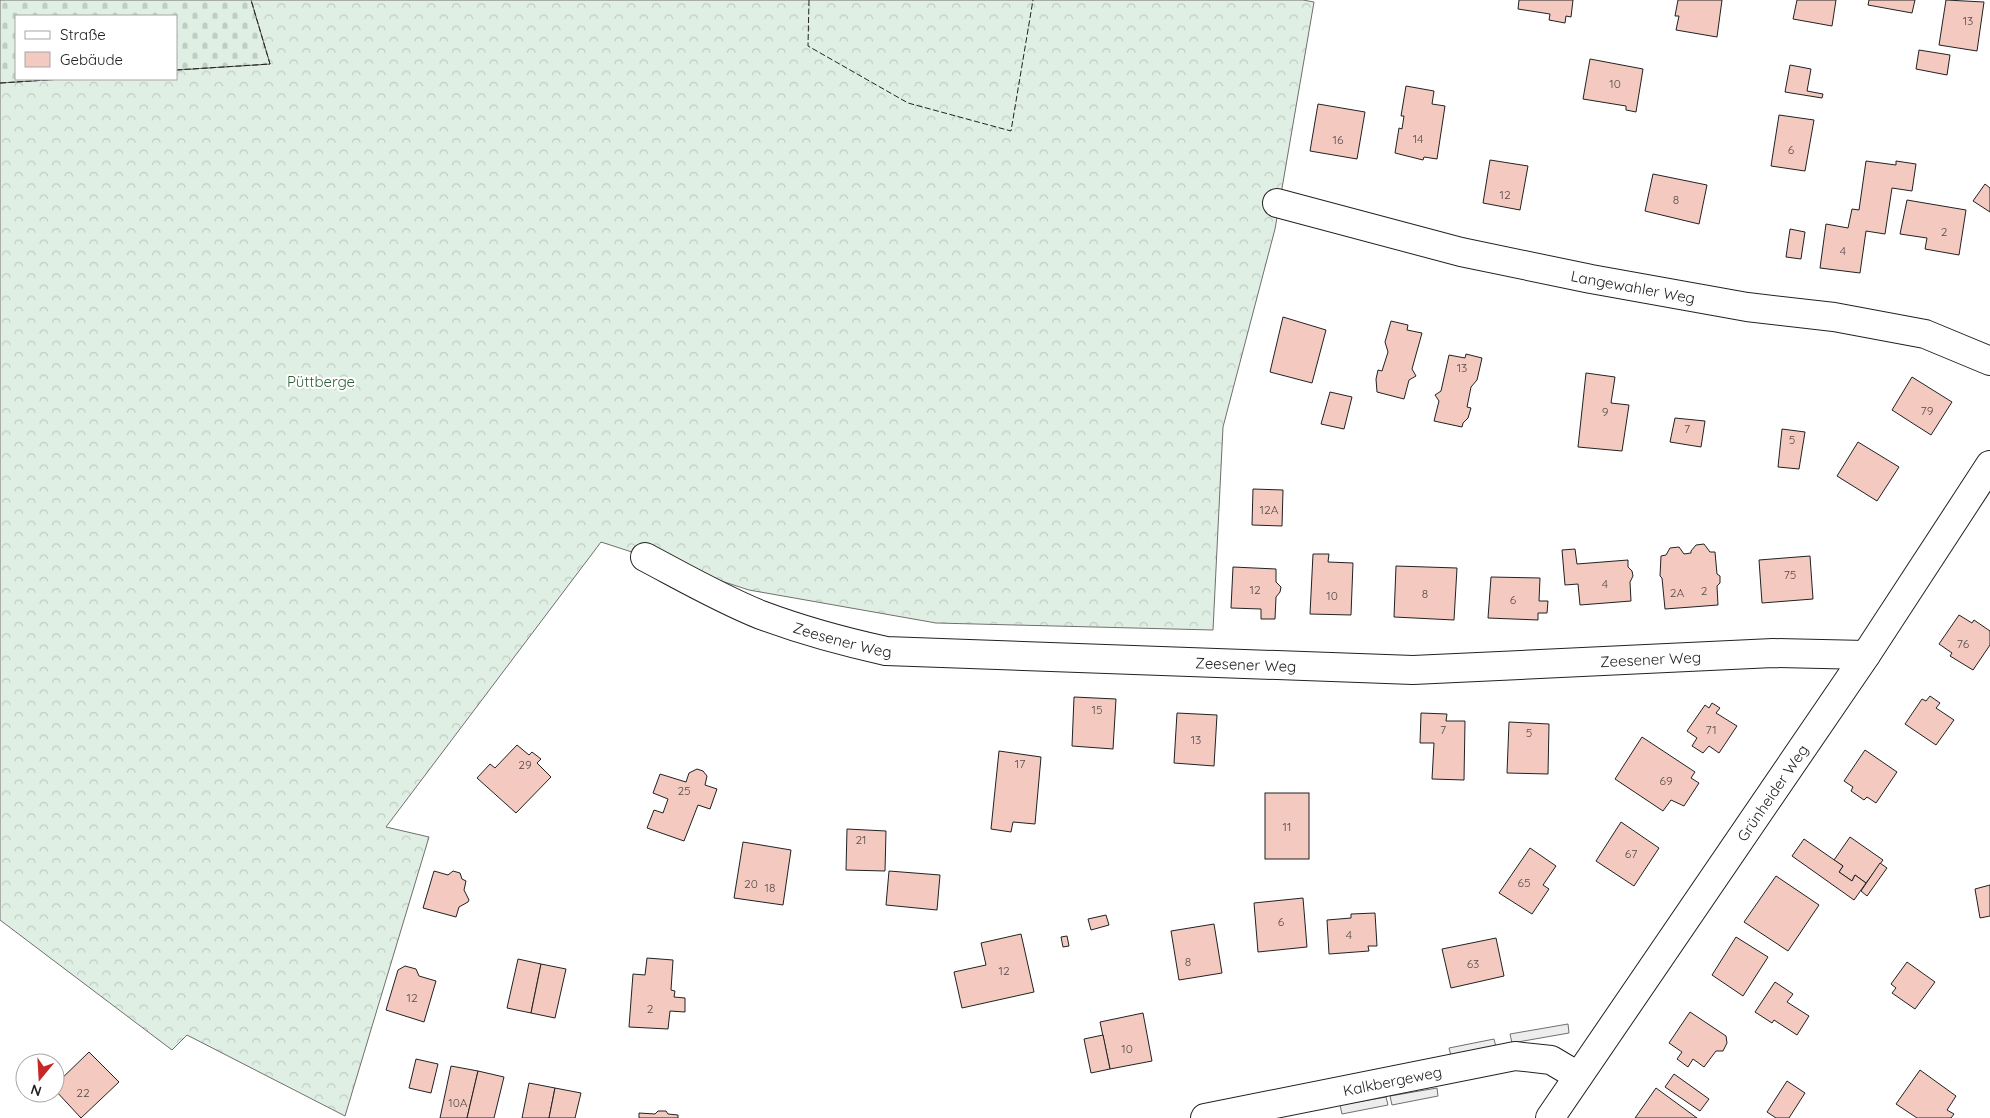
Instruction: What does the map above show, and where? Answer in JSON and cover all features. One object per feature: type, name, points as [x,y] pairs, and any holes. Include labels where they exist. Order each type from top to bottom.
[{"type":"street","name":"Langewahler Weg","points":[[1277,203],[1461,252],[1591,279],[1748,307],[1834,317],[1925,334],[1990,361]]},
{"type":"street","name":"Grünheider Weg","points":[[1550,1118],[1866,655],[1990,465]]},
{"type":"street","name":"Zeesener Weg","points":[[645,557],[721,597],[762,615],[859,645],[886,651],[1414,670],[1773,653],[1866,655]]},
{"type":"street","name":"Kalkbergeweg","points":[[1205,1118],[1515,1056],[1551,1060],[1578,1076]]},
{"type":"green space","points":[[0,0],[251,0],[270,64],[178,70],[178,15],[15,15],[15,80],[46,80],[0,83]]},
{"type":"green space","name":"Püttberge","points":[[251,0],[1303,0],[1314,2],[1275,229],[1223,427],[1213,630],[936,623],[749,590],[601,542],[386,827],[429,837],[345,1116],[187,1035],[172,1050],[0,920],[0,83],[46,80],[178,80],[178,70],[270,64]]},
{"type":"shaded area","points":[[1568,1024],[1569,1033],[1512,1043],[1510,1034]]},
{"type":"shaded area","points":[[1494,1039],[1496,1047],[1451,1056],[1449,1048]]},
{"type":"shaded area","points":[[1437,1088],[1438,1096],[1392,1105],[1390,1096]]},
{"type":"shaded area","points":[[1386,1097],[1388,1105],[1342,1114],[1340,1105]]},
{"type":"building","points":[[1519,0],[1573,0],[1571,17],[1566,16],[1565,23],[1549,20],[1550,14],[1518,9]]},
{"type":"building","points":[[1678,0],[1722,0],[1717,37],[1676,30],[1679,16],[1675,16]]},
{"type":"building","points":[[1797,0],[1836,0],[1832,26],[1793,19]]},
{"type":"building","points":[[1869,0],[1915,0],[1912,13],[1868,5]]},
{"type":"building","points":[[1946,0],[1984,2],[1977,51],[1939,45]]},
{"type":"building","points":[[1919,50],[1950,55],[1947,75],[1916,69]]},
{"type":"building","points":[[1590,59],[1643,69],[1636,112],[1626,110],[1626,106],[1583,99]]},
{"type":"building","points":[[1790,65],[1811,69],[1807,91],[1823,94],[1822,98],[1785,92]]},
{"type":"building","points":[[1406,86],[1434,91],[1432,104],[1445,106],[1437,159],[1424,157],[1423,160],[1395,153],[1399,128],[1402,129],[1404,116],[1401,116]]},
{"type":"building","points":[[1318,104],[1365,112],[1357,159],[1310,151]]},
{"type":"building","points":[[1779,115],[1814,120],[1805,171],[1771,166]]},
{"type":"building","points":[[1490,160],[1528,166],[1520,210],[1483,203]]},
{"type":"building","points":[[1866,161],[1896,165],[1896,161],[1916,164],[1912,191],[1892,188],[1885,234],[1866,231],[1860,273],[1820,268],[1826,224],[1848,228],[1852,209],[1859,210]]},
{"type":"building","points":[[1653,174],[1707,185],[1699,224],[1645,211]]},
{"type":"building","points":[[1985,184],[1990,188],[1990,212],[1973,201]]},
{"type":"building","points":[[1907,200],[1966,210],[1959,255],[1925,249],[1927,238],[1900,234]]},
{"type":"building","points":[[1790,229],[1805,232],[1801,259],[1786,257]]},
{"type":"building","points":[[1283,317],[1326,330],[1312,383],[1270,372]]},
{"type":"building","points":[[1391,321],[1408,325],[1407,330],[1422,333],[1412,369],[1416,376],[1409,380],[1404,399],[1377,392],[1376,379],[1378,370],[1382,371],[1388,352],[1385,342]]},
{"type":"building","points":[[1466,354],[1482,358],[1477,380],[1471,387],[1467,407],[1471,408],[1468,418],[1462,427],[1434,421],[1439,401],[1435,395],[1441,391],[1449,355],[1465,358]]},
{"type":"building","points":[[1586,373],[1615,377],[1611,403],[1629,405],[1622,451],[1578,447]]},
{"type":"building","points":[[1912,377],[1952,402],[1931,435],[1892,410]]},
{"type":"building","points":[[1330,392],[1352,397],[1344,429],[1321,424]]},
{"type":"building","points":[[1675,418],[1705,421],[1701,447],[1670,442]]},
{"type":"building","points":[[1782,429],[1805,432],[1799,469],[1778,467]]},
{"type":"building","points":[[1858,442],[1899,467],[1877,501],[1837,476]]},
{"type":"building","points":[[1253,489],[1283,490],[1282,526],[1252,525]]},
{"type":"building","points":[[1704,544],[1710,552],[1715,552],[1717,574],[1720,576],[1720,583],[1717,586],[1718,605],[1665,609],[1662,578],[1660,576],[1661,556],[1666,555],[1670,548],[1679,547],[1684,554],[1691,553],[1696,545]]},
{"type":"building","points":[[1575,549],[1577,564],[1628,560],[1628,567],[1632,571],[1633,576],[1630,582],[1631,601],[1580,605],[1578,584],[1565,585],[1562,550]]},
{"type":"building","points":[[1313,554],[1329,554],[1328,562],[1353,563],[1351,615],[1310,614]]},
{"type":"building","points":[[1810,556],[1813,599],[1762,603],[1759,560]]},
{"type":"building","points":[[1396,566],[1457,568],[1454,620],[1394,617]]},
{"type":"building","points":[[1233,567],[1276,569],[1276,582],[1281,587],[1276,597],[1275,619],[1261,619],[1261,609],[1231,608]]},
{"type":"building","points":[[1491,577],[1540,578],[1539,601],[1548,601],[1547,613],[1538,613],[1538,620],[1488,618]]},
{"type":"building","points":[[1959,615],[1972,623],[1974,620],[1990,631],[1990,645],[1973,670],[1950,656],[1952,653],[1939,644]]},
{"type":"building","points":[[1930,696],[1940,703],[1936,708],[1954,720],[1936,745],[1905,724],[1922,699],[1926,701]]},
{"type":"building","points":[[1074,697],[1116,699],[1113,749],[1072,746]]},
{"type":"building","points":[[1712,703],[1720,708],[1716,713],[1737,726],[1719,753],[1709,746],[1703,753],[1692,746],[1697,738],[1687,731],[1705,705],[1709,708]]},
{"type":"building","points":[[1177,713],[1217,715],[1214,766],[1174,763]]},
{"type":"building","points":[[1421,713],[1447,714],[1446,721],[1465,721],[1464,780],[1432,779],[1434,743],[1420,743]]},
{"type":"building","points":[[1509,722],[1549,724],[1548,774],[1507,773]]},
{"type":"building","points":[[1642,737],[1695,772],[1691,778],[1699,783],[1684,806],[1671,800],[1663,811],[1615,779]]},
{"type":"building","points":[[517,745],[529,755],[532,752],[541,759],[537,763],[551,777],[516,813],[477,778],[490,764],[495,768]]},
{"type":"building","points":[[1865,750],[1897,772],[1876,803],[1867,797],[1864,800],[1851,791],[1853,787],[1844,781]]},
{"type":"building","points":[[999,751],[1041,757],[1035,824],[1013,822],[1011,832],[991,829]]},
{"type":"building","points":[[697,769],[703,771],[707,776],[705,785],[717,789],[710,809],[698,805],[684,841],[647,828],[654,810],[663,813],[668,799],[653,793],[660,774],[686,782],[689,773]]},
{"type":"building","points":[[1265,793],[1309,793],[1309,859],[1265,859]]},
{"type":"building","points":[[1621,822],[1659,848],[1634,886],[1596,861]]},
{"type":"building","points":[[847,829],[886,831],[885,871],[846,870]]},
{"type":"building","points":[[1850,837],[1883,860],[1866,883],[1855,875],[1852,881],[1839,872],[1843,866],[1834,860]]},
{"type":"building","points":[[1804,839],[1843,866],[1839,872],[1852,881],[1855,875],[1866,883],[1854,900],[1792,856]]},
{"type":"building","points":[[743,842],[791,850],[783,905],[734,898]]},
{"type":"building","points":[[1530,848],[1556,866],[1543,885],[1549,889],[1532,914],[1499,893]]},
{"type":"building","points":[[1880,863],[1887,868],[1867,896],[1861,891]]},
{"type":"building","points":[[434,871],[448,875],[453,871],[460,873],[462,879],[466,881],[464,890],[469,900],[459,907],[456,917],[423,908]]},
{"type":"building","points":[[889,871],[940,875],[937,910],[886,905]]},
{"type":"building","points":[[1776,876],[1819,905],[1788,951],[1744,922]]},
{"type":"building","points":[[1990,885],[1990,916],[1980,918],[1975,889]]},
{"type":"building","points":[[1303,898],[1307,947],[1258,952],[1254,903]]},
{"type":"building","points":[[1375,913],[1377,946],[1368,946],[1369,951],[1329,954],[1327,920],[1351,918],[1351,914]]},
{"type":"building","points":[[1106,915],[1109,925],[1091,930],[1088,919]]},
{"type":"building","points":[[1214,924],[1222,973],[1179,980],[1171,931]]},
{"type":"building","points":[[1021,934],[1034,992],[962,1008],[954,972],[986,965],[981,943]]},
{"type":"building","points":[[1067,936],[1069,946],[1063,947],[1061,937]]},
{"type":"building","points":[[1736,937],[1768,957],[1743,996],[1712,975]]},
{"type":"building","points":[[1496,938],[1504,976],[1451,988],[1442,949]]},
{"type":"building","points":[[647,958],[673,960],[671,990],[675,991],[674,997],[685,998],[685,1012],[670,1011],[668,1029],[629,1027],[633,974],[645,975]]},
{"type":"building","points":[[518,959],[541,964],[531,1013],[507,1008]]},
{"type":"building","points":[[1907,962],[1935,982],[1915,1009],[1892,993],[1896,988],[1891,984]]},
{"type":"building","points":[[541,964],[566,969],[555,1018],[531,1013]]},
{"type":"building","points":[[405,966],[416,969],[419,976],[436,981],[424,1022],[386,1010],[398,970]]},
{"type":"building","points":[[1775,982],[1793,994],[1787,1002],[1809,1016],[1797,1035],[1774,1020],[1772,1023],[1755,1012]]},
{"type":"building","points":[[1690,1012],[1726,1036],[1727,1043],[1723,1051],[1716,1051],[1704,1067],[1693,1059],[1688,1067],[1677,1059],[1682,1052],[1669,1043]]},
{"type":"building","points":[[1143,1013],[1152,1061],[1110,1069],[1100,1022]]},
{"type":"building","points":[[1103,1035],[1110,1069],[1091,1073],[1084,1039]]},
{"type":"building","points":[[89,1052],[119,1082],[81,1118],[65,1101],[65,1075]]},
{"type":"building","points":[[416,1059],[438,1064],[431,1093],[409,1088]]},
{"type":"building","points":[[451,1066],[478,1071],[467,1118],[440,1118]]},
{"type":"building","points":[[1920,1070],[1956,1096],[1947,1110],[1954,1114],[1951,1118],[1917,1118],[1896,1104]]},
{"type":"building","points":[[478,1071],[504,1077],[494,1118],[467,1118]]},
{"type":"building","points":[[1674,1074],[1709,1099],[1700,1111],[1665,1087]]},
{"type":"building","points":[[1787,1081],[1805,1093],[1789,1118],[1776,1118],[1767,1112]]},
{"type":"building","points":[[529,1083],[555,1088],[549,1118],[522,1118]]},
{"type":"building","points":[[555,1088],[581,1093],[575,1118],[549,1118]]},
{"type":"building","points":[[1656,1088],[1697,1118],[1635,1118]]},
{"type":"building","points":[[658,1111],[666,1111],[668,1114],[678,1115],[678,1118],[639,1118],[639,1113],[655,1114]]},
{"type":"fence","points":[[178,70],[270,64],[251,0]]},
{"type":"fence","points":[[809,0],[808,46],[908,103],[1011,131],[1033,0]]},
{"type":"fence","points":[[0,83],[46,80]]}]
